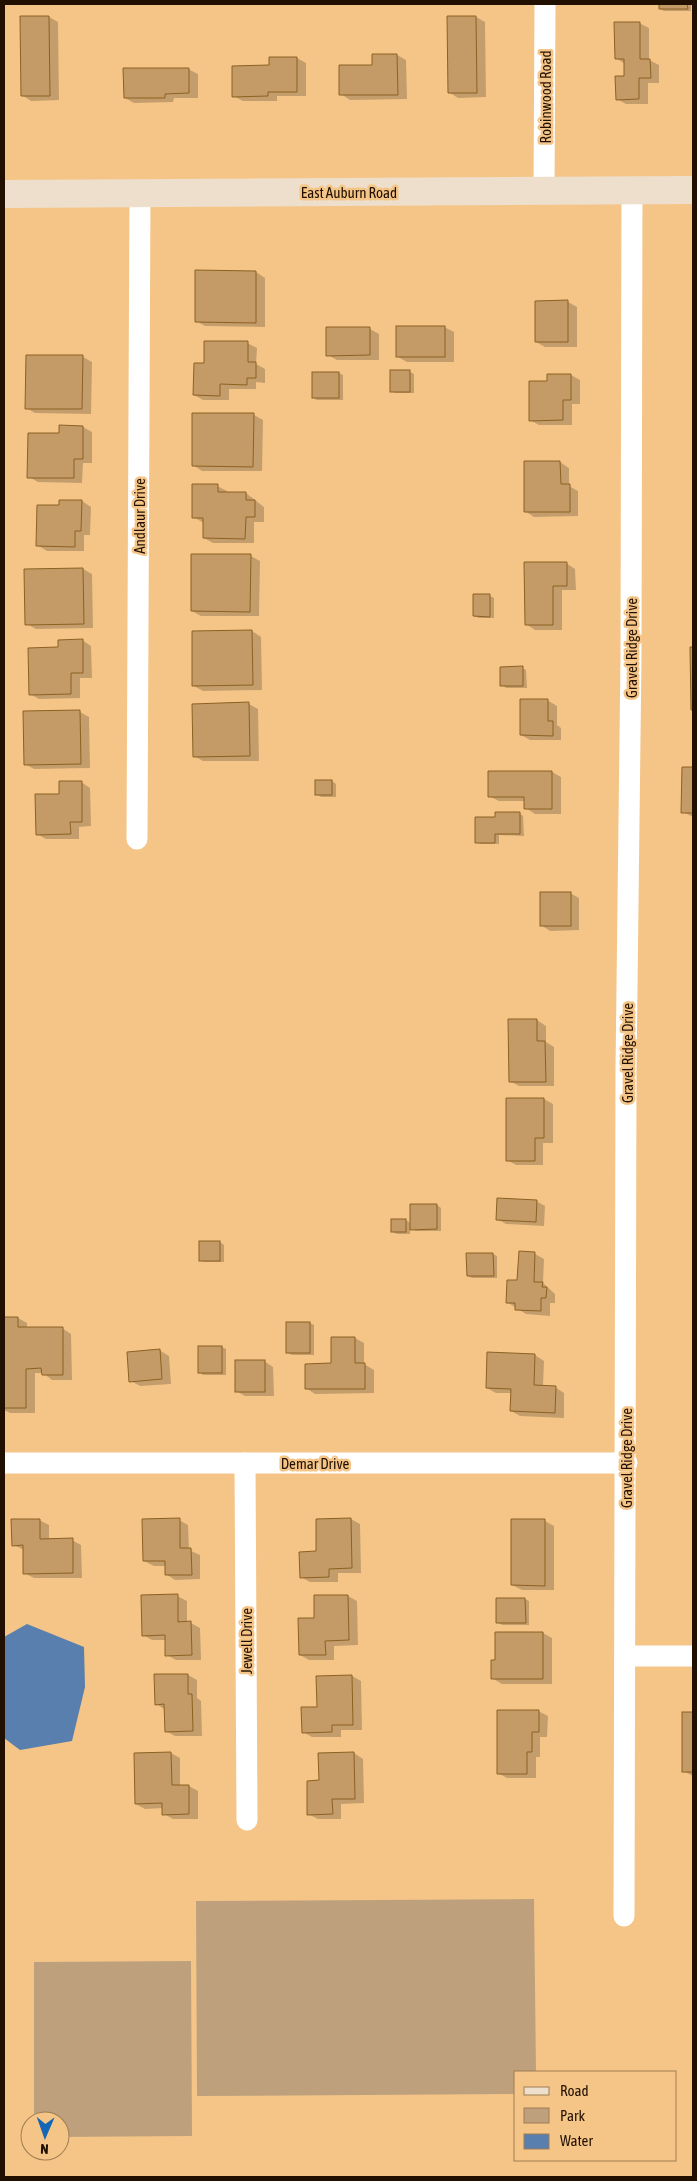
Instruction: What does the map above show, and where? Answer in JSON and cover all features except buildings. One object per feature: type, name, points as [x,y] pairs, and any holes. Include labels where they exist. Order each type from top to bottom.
[{"type":"main road","name":"East Auburn Road","points":[[4,194],[693,190]]},
{"type":"street","name":"Robinwood Road","points":[[544,191],[545,4]]},
{"type":"street","name":"Gravel Ridge Drive","points":[[624,1916],[627,1463],[626,1070],[631,656],[632,190]]},
{"type":"street","name":"Andlaur Drive","points":[[137,839],[140,193]]},
{"type":"street","name":"Demar Drive","points":[[4,1463],[627,1463]]},
{"type":"street","name":"Jewell Drive","points":[[245,1463],[247,1820]]},
{"type":"street","points":[[626,1656],[693,1656]]},
{"type":"green space","points":[[534,1899],[536,2071],[514,2071],[514,2094],[197,2096],[196,1901]]},
{"type":"green space","points":[[191,1961],[192,2136],[70,2137],[70,2111],[34,2111],[34,1962]]},
{"type":"water","points":[[27,1624],[84,1647],[85,1687],[72,1741],[20,1750],[4,1738],[4,1637]]}]
